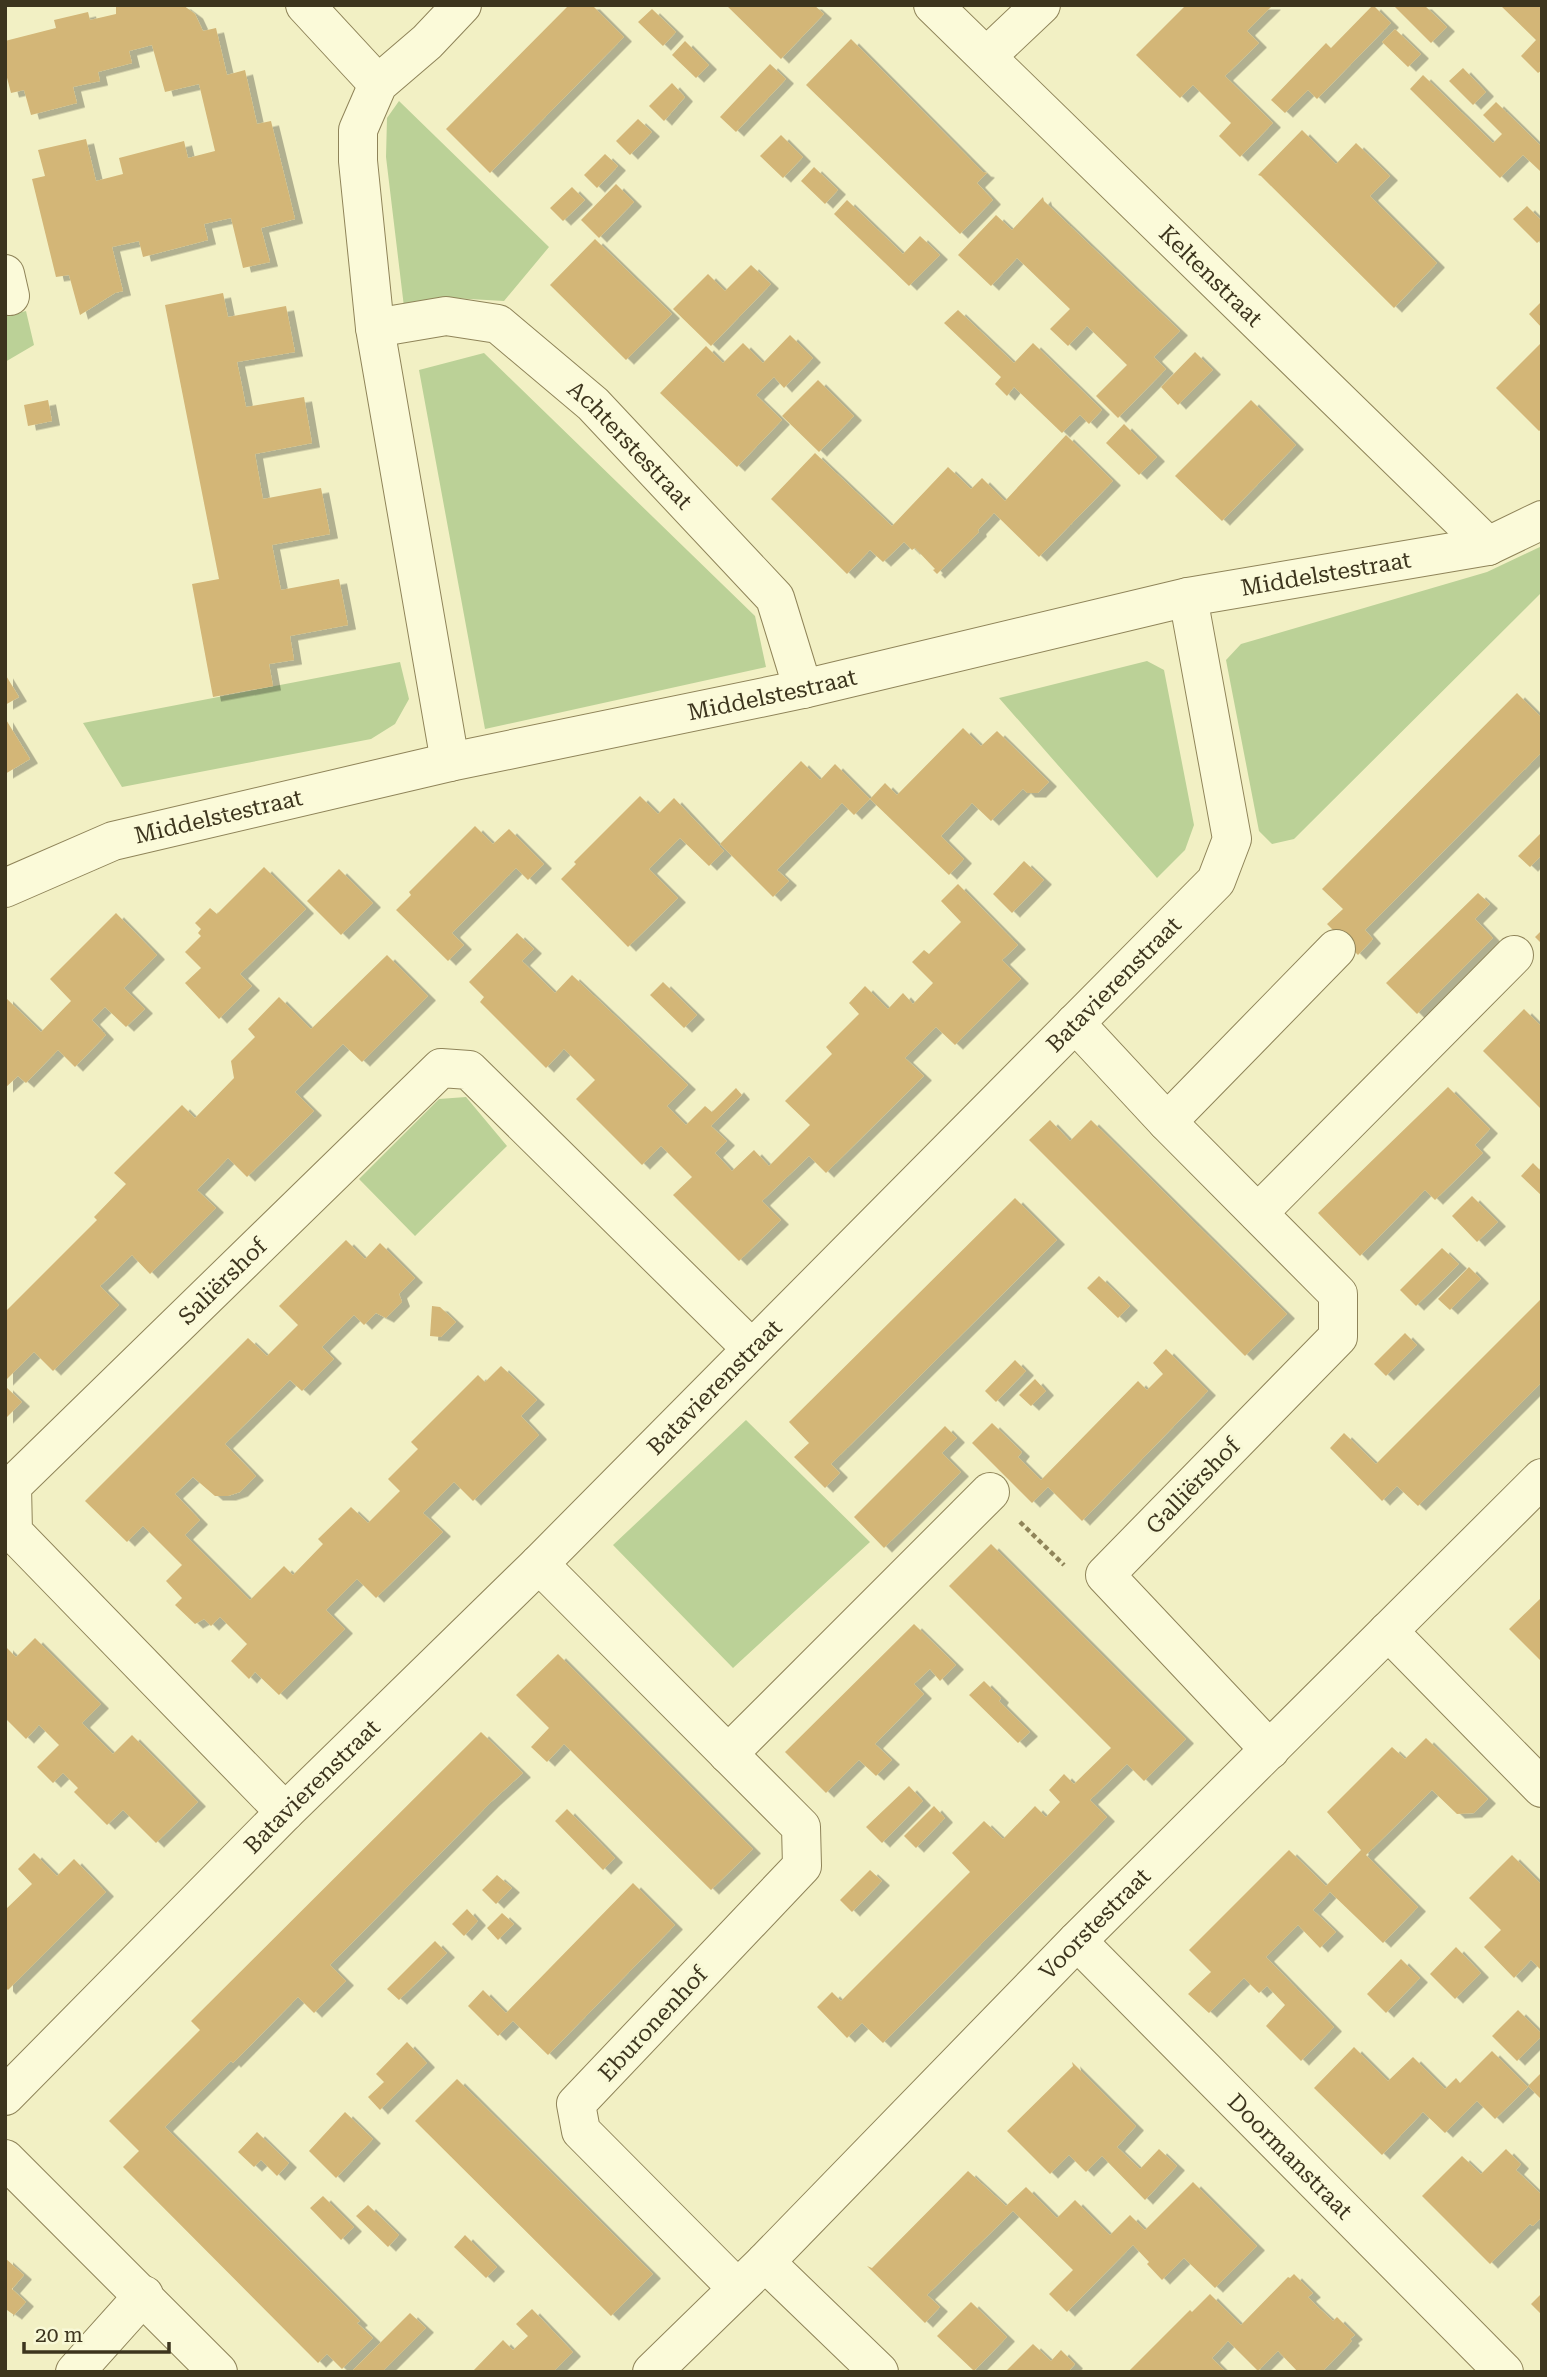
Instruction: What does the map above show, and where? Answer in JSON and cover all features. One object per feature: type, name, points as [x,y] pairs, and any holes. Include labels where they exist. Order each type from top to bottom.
[{"type":"street","points":[[305,5],[378,84]]},
{"type":"street","points":[[450,762],[375,328],[358,161],[358,130],[378,84],[427,42],[462,5]]},
{"type":"street","name":"Keltenstraat","points":[[933,5],[1489,545]]},
{"type":"street","points":[[987,56],[1041,5]]},
{"type":"street","name":"Achterstestraat","points":[[375,328],[446,316],[498,324],[593,404],[775,598],[803,689]]},
{"type":"street","name":"Middelstestraat","points":[[5,888],[113,841],[450,762],[803,689],[1188,597],[1489,545],[1542,520]]},
{"type":"street","name":"Batavierenstraat","points":[[5,2096],[285,1812],[539,1564],[1216,881],[1233,839],[1188,597]]},
{"type":"street","points":[[1167,1122],[1336,949]]},
{"type":"street","points":[[1258,1213],[1514,955]]},
{"type":"street","name":"Galliërshof","points":[[1075,1023],[1167,1122],[1338,1294],[1338,1337],[1105,1576]]},
{"type":"street","name":"Saliërshof","points":[[285,1812],[13,1532],[12,1486],[441,1069],[469,1070],[751,1348]]},
{"type":"street","name":"Voorstestraat","points":[[652,2372],[765,2262],[1077,1941],[1542,1478]]},
{"type":"street","points":[[729,1754],[990,1492]]},
{"type":"street","name":"Eburonenhof","points":[[539,1564],[802,1827],[802,1866],[576,2104],[580,2131],[737,2288]]},
{"type":"street","points":[[1105,1576],[1270,1750]]},
{"type":"street","points":[[1388,1632],[1542,1788]]},
{"type":"street","name":"Doormanstraat","points":[[1077,1941],[1504,2372]]},
{"type":"street","points":[[5,2159],[144,2295],[218,2372]]},
{"type":"street","points":[[765,2262],[879,2372]]},
{"type":"street","points":[[75,2372],[144,2295]]},
{"type":"path","points":[[990,1492],[1076,1577],[1105,1576]]},
{"type":"green space","points":[[399,101],[549,247],[504,301],[452,298],[404,307],[386,157],[387,118]]},
{"type":"green space","points":[[26,311],[34,345],[5,362],[5,316]]},
{"type":"green space","points":[[484,353],[755,616],[766,667],[485,729],[419,370]]},
{"type":"green space","points":[[1542,546],[1542,592],[1294,839],[1272,844],[1259,831],[1226,660],[1241,644],[1487,572]]},
{"type":"green space","points":[[1147,661],[1164,670],[1194,825],[1185,850],[1157,878],[999,698]]},
{"type":"green space","points":[[400,662],[409,699],[395,724],[371,739],[122,787],[83,723]]},
{"type":"green space","points":[[466,1097],[507,1146],[415,1236],[359,1179],[439,1099]]},
{"type":"green space","points":[[746,1420],[870,1542],[733,1668],[613,1545]]},
{"type":"building","points":[[116,5],[183,5],[195,14],[203,31],[216,28],[227,75],[245,70],[257,124],[271,121],[295,219],[261,228],[270,262],[243,268],[231,218],[204,224],[208,240],[143,257],[139,241],[112,247],[123,291],[115,293],[80,315],[69,275],[56,277],[32,179],[45,176],[38,150],[86,139],[96,181],[123,174],[119,158],[184,141],[188,158],[215,151],[199,84],[165,92],[152,45],[129,51],[132,63],[98,72],[100,81],[73,87],[77,103],[31,115],[24,90],[11,93],[5,70],[5,41],[56,28],[54,20],[88,12],[90,20],[116,14]]},
{"type":"building","points":[[569,5],[592,5],[624,37],[490,173],[446,129]]},
{"type":"building","points":[[726,5],[814,5],[824,14],[781,59]]},
{"type":"building","points":[[1186,5],[1273,5],[1247,31],[1259,43],[1225,76],[1273,123],[1240,157],[1219,136],[1231,123],[1193,85],[1180,98],[1136,55]]},
{"type":"building","points":[[1373,5],[1391,23],[1317,99],[1308,90],[1285,113],[1271,100],[1326,43],[1331,48]]},
{"type":"building","points":[[1393,5],[1424,5],[1447,27],[1431,43]]},
{"type":"building","points":[[1500,5],[1542,5],[1542,70],[1538,73],[1521,56],[1536,40]]},
{"type":"building","points":[[652,9],[676,32],[663,46],[638,22]]},
{"type":"building","points":[[1395,29],[1421,54],[1408,67],[1382,42]]},
{"type":"building","points":[[851,39],[987,173],[977,183],[993,200],[960,234],[806,85]]},
{"type":"building","points":[[685,41],[709,65],[696,78],[672,55]]},
{"type":"building","points":[[770,64],[786,79],[736,132],[720,117]]},
{"type":"building","points":[[1463,68],[1486,92],[1473,105],[1449,81]]},
{"type":"building","points":[[1423,75],[1493,143],[1502,134],[1483,115],[1496,102],[1542,147],[1542,169],[1540,171],[1523,155],[1500,178],[1410,89]]},
{"type":"building","points":[[672,83],[685,97],[664,121],[649,106]]},
{"type":"building","points":[[638,119],[652,132],[630,155],[616,141]]},
{"type":"building","points":[[1302,130],[1336,164],[1356,143],[1390,176],[1370,196],[1437,263],[1394,308],[1258,175]]},
{"type":"building","points":[[781,135],[803,157],[783,178],[760,156]]},
{"type":"building","points":[[605,154],[618,166],[597,188],[584,175]]},
{"type":"building","points":[[814,167],[838,190],[825,204],[801,181]]},
{"type":"building","points":[[616,184],[634,202],[599,238],[581,220]]},
{"type":"building","points":[[572,187],[585,200],[563,221],[550,208]]},
{"type":"building","points":[[1043,197],[1044,201],[1180,331],[1154,357],[1166,369],[1118,418],[1096,396],[1127,365],[1087,326],[1068,346],[1050,329],[1070,309],[1017,258],[991,286],[958,255],[996,215],[1012,230]]},
{"type":"building","points":[[847,200],[903,254],[920,236],[940,255],[909,286],[834,214]]},
{"type":"building","points":[[1527,206],[1542,221],[1542,239],[1537,243],[1513,219]]},
{"type":"building","points":[[595,239],[672,314],[626,360],[550,285]]},
{"type":"building","points":[[751,265],[771,284],[711,346],[673,309],[708,274],[725,291]]},
{"type":"building","points":[[223,293],[228,317],[286,306],[295,352],[237,362],[246,407],[304,397],[312,443],[255,454],[263,499],[321,488],[330,534],[272,545],[281,590],[339,579],[348,625],[290,636],[294,660],[269,664],[273,686],[213,697],[192,584],[219,579],[165,305]]},
{"type":"building","points":[[1542,301],[1542,328],[1529,314]]},
{"type":"building","points":[[958,310],[1014,363],[1033,343],[1102,410],[1089,424],[1080,415],[1062,433],[1014,387],[1007,396],[995,384],[1001,377],[944,323]]},
{"type":"building","points":[[790,335],[813,358],[784,388],[774,377],[756,395],[782,420],[737,467],[660,393],[706,346],[723,363],[743,343],[763,363]]},
{"type":"building","points":[[1542,342],[1542,429],[1539,431],[1496,388]]},
{"type":"building","points":[[1195,352],[1213,370],[1178,405],[1161,387]]},
{"type":"building","points":[[818,380],[854,416],[819,452],[782,416]]},
{"type":"building","points":[[48,400],[52,421],[28,426],[24,405]]},
{"type":"building","points":[[1251,400],[1296,445],[1222,521],[1175,476]]},
{"type":"building","points":[[1124,424],[1157,457],[1139,475],[1106,443]]},
{"type":"building","points":[[1066,435],[1113,481],[1039,557],[994,513],[937,574],[915,548],[912,550],[904,542],[883,562],[870,550],[847,574],[771,499],[815,453],[892,526],[948,467],[971,489],[982,478],[1005,501]]},
{"type":"building","points":[[5,674],[19,697],[5,705]]},
{"type":"building","points":[[1517,693],[1542,718],[1542,752],[1365,930],[1373,939],[1358,955],[1327,924],[1343,909],[1322,889]]},
{"type":"building","points":[[5,718],[30,759],[5,774]]},
{"type":"building","points":[[963,728],[981,746],[997,731],[1049,782],[1038,793],[1027,793],[1023,789],[991,821],[972,803],[941,836],[964,859],[949,875],[870,799],[885,783],[897,795]]},
{"type":"building","points":[[801,761],[820,780],[835,764],[870,799],[854,815],[842,803],[777,870],[789,881],[773,897],[720,844]]},
{"type":"building","points":[[640,796],[658,814],[674,798],[724,851],[709,866],[680,838],[649,869],[678,898],[628,947],[561,879],[576,864],[574,862]]},
{"type":"building","points":[[475,826],[493,844],[509,829],[544,864],[528,880],[516,868],[452,933],[464,945],[448,961],[396,910],[411,895],[409,892]]},
{"type":"building","points":[[1542,832],[1542,855],[1530,867],[1518,856]]},
{"type":"building","points":[[1024,861],[1044,880],[1012,913],[993,894]]},
{"type":"building","points":[[264,867],[306,909],[240,974],[252,986],[219,1019],[185,983],[201,968],[185,952],[201,936],[198,933],[201,929],[195,923],[210,908],[217,914]]},
{"type":"building","points":[[339,869],[373,903],[341,935],[307,901]]},
{"type":"building","points":[[958,884],[1018,945],[1002,960],[1021,979],[955,1045],[936,1027],[905,1058],[924,1076],[826,1173],[809,1156],[762,1201],[781,1220],[739,1261],[673,1195],[692,1177],[661,1146],[642,1165],[576,1099],[595,1080],[564,1049],[546,1068],[480,1002],[484,997],[469,982],[517,933],[534,949],[522,961],[555,993],[572,975],[688,1085],[667,1106],[686,1125],[705,1106],[712,1112],[736,1088],[742,1095],[711,1126],[727,1141],[715,1153],[732,1171],[754,1150],[769,1166],[810,1125],[785,1101],[832,1054],[826,1047],[859,1014],[849,1003],[865,986],[888,1009],[903,993],[913,1004],[933,983],[912,962],[924,950],[929,954],[961,922],[941,901]]},
{"type":"building","points":[[1478,893],[1490,904],[1475,919],[1493,938],[1417,1014],[1386,983]]},
{"type":"building","points":[[116,913],[157,955],[124,988],[145,1009],[126,1027],[105,1007],[92,1020],[106,1035],[75,1067],[58,1050],[26,1083],[18,1076],[5,1088],[5,997],[41,1032],[71,1001],[50,979]]},
{"type":"building","points":[[1542,930],[1542,944],[1535,937]]},
{"type":"building","points":[[387,955],[428,996],[362,1062],[343,1044],[295,1092],[314,1111],[247,1177],[228,1158],[197,1190],[216,1208],[150,1274],[132,1255],[100,1286],[119,1305],[53,1371],[34,1352],[5,1381],[5,1312],[97,1220],[94,1217],[126,1184],[114,1173],[182,1105],[195,1118],[234,1078],[231,1061],[255,1037],[248,1029],[279,997],[311,1029]]},
{"type":"building","points":[[663,982],[697,1015],[684,1028],[650,995]]},
{"type":"building","points":[[1524,1009],[1542,1027],[1542,1110],[1483,1051]]},
{"type":"building","points":[[1448,1087],[1490,1129],[1475,1145],[1483,1153],[1435,1200],[1425,1190],[1360,1256],[1318,1213]]},
{"type":"building","points":[[1050,1120],[1070,1141],[1091,1120],[1287,1314],[1245,1356],[1029,1140]]},
{"type":"building","points":[[1533,1163],[1542,1172],[1542,1196],[1521,1176]]},
{"type":"building","points":[[1472,1196],[1498,1222],[1477,1242],[1452,1216]]},
{"type":"building","points":[[1015,1198],[1057,1240],[831,1464],[840,1473],[825,1488],[794,1457],[809,1443],[789,1422]]},
{"type":"building","points":[[346,1240],[365,1259],[380,1243],[415,1278],[399,1294],[402,1302],[386,1318],[376,1313],[364,1325],[354,1315],[322,1347],[334,1359],[302,1391],[290,1380],[225,1444],[256,1476],[240,1492],[215,1496],[193,1477],[175,1494],[200,1520],[185,1535],[250,1600],[284,1566],[293,1575],[323,1544],[318,1539],[351,1507],[368,1523],[400,1491],[388,1479],[418,1449],[411,1442],[478,1375],[485,1382],[501,1366],[537,1400],[521,1416],[539,1435],[473,1501],[454,1482],[423,1513],[443,1532],[376,1598],[357,1579],[326,1610],[345,1629],[279,1695],[255,1672],[249,1679],[231,1661],[247,1644],[220,1617],[211,1626],[204,1619],[195,1624],[175,1605],[182,1598],[166,1581],[182,1565],[143,1526],[127,1542],[85,1501],[248,1338],[267,1356],[298,1325],[279,1306]]},
{"type":"building","points":[[1442,1248],[1459,1264],[1416,1306],[1400,1290]]},
{"type":"building","points":[[1469,1267],[1481,1279],[1450,1310],[1438,1299]]},
{"type":"building","points":[[1099,1276],[1130,1306],[1118,1318],[1087,1288]]},
{"type":"building","points":[[1542,1298],[1542,1382],[1418,1506],[1397,1486],[1382,1501],[1330,1448],[1344,1433],[1376,1464]]},
{"type":"building","points":[[432,1306],[440,1307],[456,1322],[441,1337],[430,1336]]},
{"type":"building","points":[[1405,1333],[1417,1345],[1386,1376],[1374,1364]]},
{"type":"building","points":[[1166,1349],[1208,1391],[1082,1521],[1048,1487],[1032,1503],[972,1443],[992,1423],[1022,1452],[1018,1457],[1041,1480],[1138,1381],[1147,1390],[1163,1374],[1153,1363]]},
{"type":"building","points":[[1015,1360],[1026,1371],[996,1402],[985,1391]]},
{"type":"building","points":[[1035,1379],[1046,1391],[1031,1406],[1019,1395]]},
{"type":"building","points":[[5,1386],[22,1402],[5,1419]]},
{"type":"building","points":[[945,1426],[957,1438],[942,1453],[961,1472],[884,1548],[854,1517]]},
{"type":"building","points":[[991,1544],[1186,1739],[1144,1781],[1127,1764],[1090,1800],[1107,1817],[883,2043],[862,2023],[847,2038],[817,2007],[832,1992],[841,2001],[970,1872],[952,1853],[984,1821],[1003,1839],[1035,1806],[1046,1817],[1060,1802],[1049,1790],[1064,1774],[1074,1784],[1111,1748],[949,1586]]},
{"type":"building","points":[[1542,1597],[1542,1662],[1509,1629]]},
{"type":"building","points":[[914,1624],[956,1665],[940,1681],[930,1669],[914,1684],[924,1694],[875,1744],[892,1760],[876,1776],[859,1760],[826,1793],[785,1752]]},
{"type":"building","points":[[35,1638],[101,1704],[82,1723],[113,1754],[132,1735],[198,1802],[156,1843],[123,1810],[107,1825],[74,1792],[78,1788],[63,1773],[53,1783],[37,1767],[59,1745],[39,1725],[26,1739],[5,1718],[5,1646],[16,1657]]},
{"type":"building","points":[[558,1654],[753,1849],[711,1890],[564,1744],[547,1762],[531,1747],[549,1728],[516,1695]]},
{"type":"building","points":[[984,1681],[1001,1698],[999,1701],[1030,1732],[1018,1743],[969,1695]]},
{"type":"building","points":[[481,1732],[523,1773],[330,1965],[346,1981],[314,2013],[298,1997],[165,2127],[360,2321],[357,2323],[373,2338],[342,2369],[327,2354],[318,2363],[123,2167],[139,2151],[109,2121],[200,2030],[191,2021]]},
{"type":"building","points":[[1426,1738],[1488,1799],[1474,1813],[1457,1814],[1432,1790],[1366,1855],[1418,1907],[1383,1943],[1330,1892],[1313,1910],[1336,1932],[1320,1948],[1298,1925],[1266,1957],[1334,2027],[1301,2061],[1266,2026],[1285,2005],[1267,1986],[1259,1993],[1244,1978],[1209,2013],[1188,1994],[1211,1972],[1189,1950],[1289,1850],[1326,1886],[1361,1850],[1327,1812],[1392,1747],[1405,1759]]},
{"type":"building","points":[[909,1786],[923,1801],[882,1843],[866,1827]]},
{"type":"building","points":[[934,1806],[945,1818],[916,1848],[904,1836]]},
{"type":"building","points":[[567,1809],[615,1858],[603,1870],[555,1821]]},
{"type":"building","points":[[34,1853],[57,1876],[74,1859],[106,1892],[8,1990],[5,1987],[5,1910],[32,1884],[18,1869]]},
{"type":"building","points":[[1512,1855],[1542,1885],[1542,1971],[1531,1960],[1514,1978],[1484,1947],[1501,1930],[1469,1898]]},
{"type":"building","points":[[870,1870],[882,1881],[852,1912],[840,1900]]},
{"type":"building","points":[[497,1875],[512,1888],[496,1904],[482,1890]]},
{"type":"building","points":[[633,1883],[675,1925],[548,2055],[513,2021],[498,2036],[468,2006],[483,1990],[506,2013]]},
{"type":"building","points":[[467,1909],[478,1921],[464,1936],[452,1924]]},
{"type":"building","points":[[502,1913],[514,1924],[498,1940],[487,1928]]},
{"type":"building","points":[[435,1941],[447,1953],[399,2000],[387,1989]]},
{"type":"building","points":[[1456,1947],[1481,1973],[1455,1999],[1430,1974]]},
{"type":"building","points":[[1401,1959],[1420,1978],[1386,2013],[1367,1994]]},
{"type":"building","points":[[1518,2010],[1542,2036],[1517,2061],[1492,2036]]},
{"type":"building","points":[[407,2042],[427,2063],[380,2110],[368,2097],[384,2082],[376,2074]]},
{"type":"building","points":[[1354,2047],[1388,2081],[1413,2057],[1445,2089],[1456,2078],[1460,2083],[1492,2051],[1528,2087],[1495,2119],[1477,2101],[1445,2133],[1423,2112],[1382,2155],[1314,2088]]},
{"type":"building","points":[[1072,2062],[1136,2126],[1117,2147],[1140,2169],[1159,2149],[1177,2166],[1145,2200],[1102,2156],[1086,2172],[1069,2155],[1050,2174],[1007,2131],[1073,2066]]},
{"type":"building","points":[[1542,2072],[1542,2096],[1540,2098],[1528,2086]]},
{"type":"building","points":[[457,2079],[653,2274],[611,2316],[415,2121]]},
{"type":"building","points":[[345,2112],[373,2139],[336,2178],[309,2151]]},
{"type":"building","points":[[257,2132],[289,2163],[277,2176],[261,2160],[254,2167],[238,2152]]},
{"type":"building","points":[[1506,2149],[1521,2164],[1516,2170],[1542,2195],[1542,2217],[1533,2226],[1530,2224],[1490,2264],[1422,2196],[1462,2156],[1481,2174]]},
{"type":"building","points":[[968,2171],[1006,2206],[1026,2187],[1057,2218],[1075,2200],[1110,2235],[1130,2215],[1145,2230],[1193,2182],[1257,2246],[1215,2288],[1184,2258],[1162,2280],[1133,2245],[1067,2312],[1049,2294],[1073,2270],[1013,2211],[927,2295],[940,2307],[925,2323],[867,2266],[872,2268]]},
{"type":"building","points":[[323,2196],[354,2227],[341,2240],[310,2208]]},
{"type":"building","points":[[368,2205],[399,2235],[388,2247],[356,2216]]},
{"type":"building","points":[[465,2235],[497,2267],[486,2278],[454,2247]]},
{"type":"building","points":[[5,2258],[24,2275],[12,2289],[26,2302],[14,2315],[7,2310],[5,2312]]},
{"type":"building","points":[[1294,2274],[1313,2293],[1308,2297],[1319,2308],[1333,2321],[1337,2317],[1355,2335],[1322,2372],[1298,2372],[1278,2351],[1258,2371],[1228,2341],[1212,2358],[1226,2372],[1128,2372],[1190,2310],[1192,2312],[1210,2294],[1241,2325]]},
{"type":"building","points":[[1542,2293],[1542,2315],[1531,2304]]},
{"type":"building","points":[[971,2302],[1007,2337],[974,2371],[937,2336]]},
{"type":"building","points":[[532,2309],[573,2352],[553,2372],[472,2372],[503,2340],[513,2350],[528,2336],[516,2324]]},
{"type":"building","points":[[410,2313],[426,2328],[382,2372],[351,2372]]},
{"type":"building","points":[[1033,2344],[1051,2361],[1061,2350],[1075,2364],[1068,2372],[1005,2372]]}]
